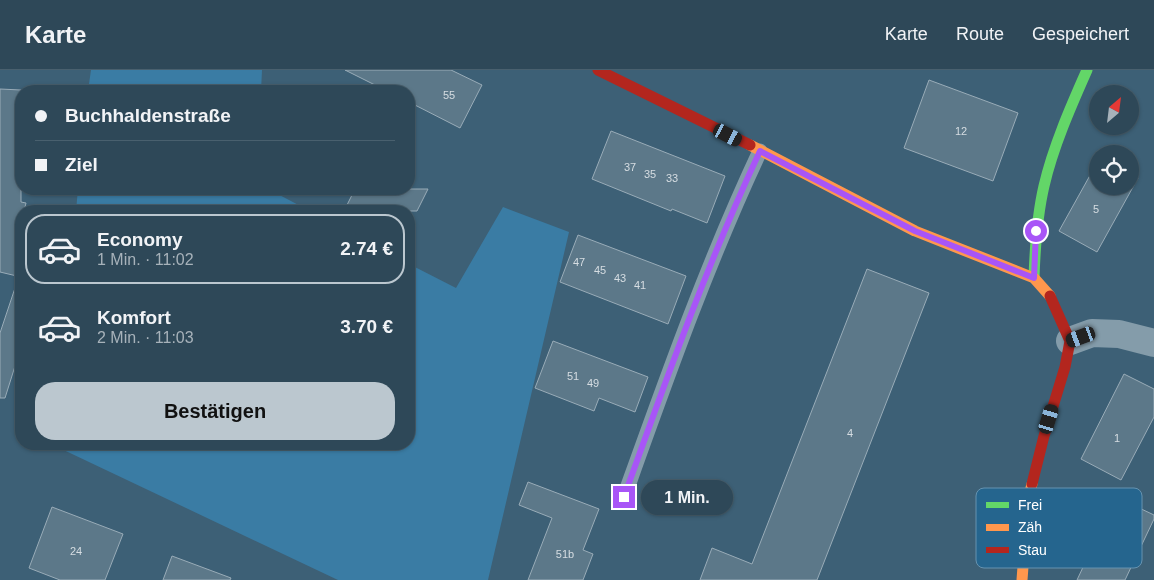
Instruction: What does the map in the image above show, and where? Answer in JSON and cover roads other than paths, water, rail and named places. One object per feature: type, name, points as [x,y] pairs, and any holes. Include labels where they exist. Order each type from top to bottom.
[{"type":"street","points":[[598,70],[915,231],[1034,278],[1051,298],[1070,341],[1065,367],[1044,436],[1031,488]]},
{"type":"street","points":[[1034,278],[1036,231],[1044,185],[1067,116],[1087,70]]},
{"type":"street","points":[[1070,341],[1092,333],[1119,334],[1154,343]]},
{"type":"lane","points":[[624,497],[676,351],[720,238],[760,151]]}]
